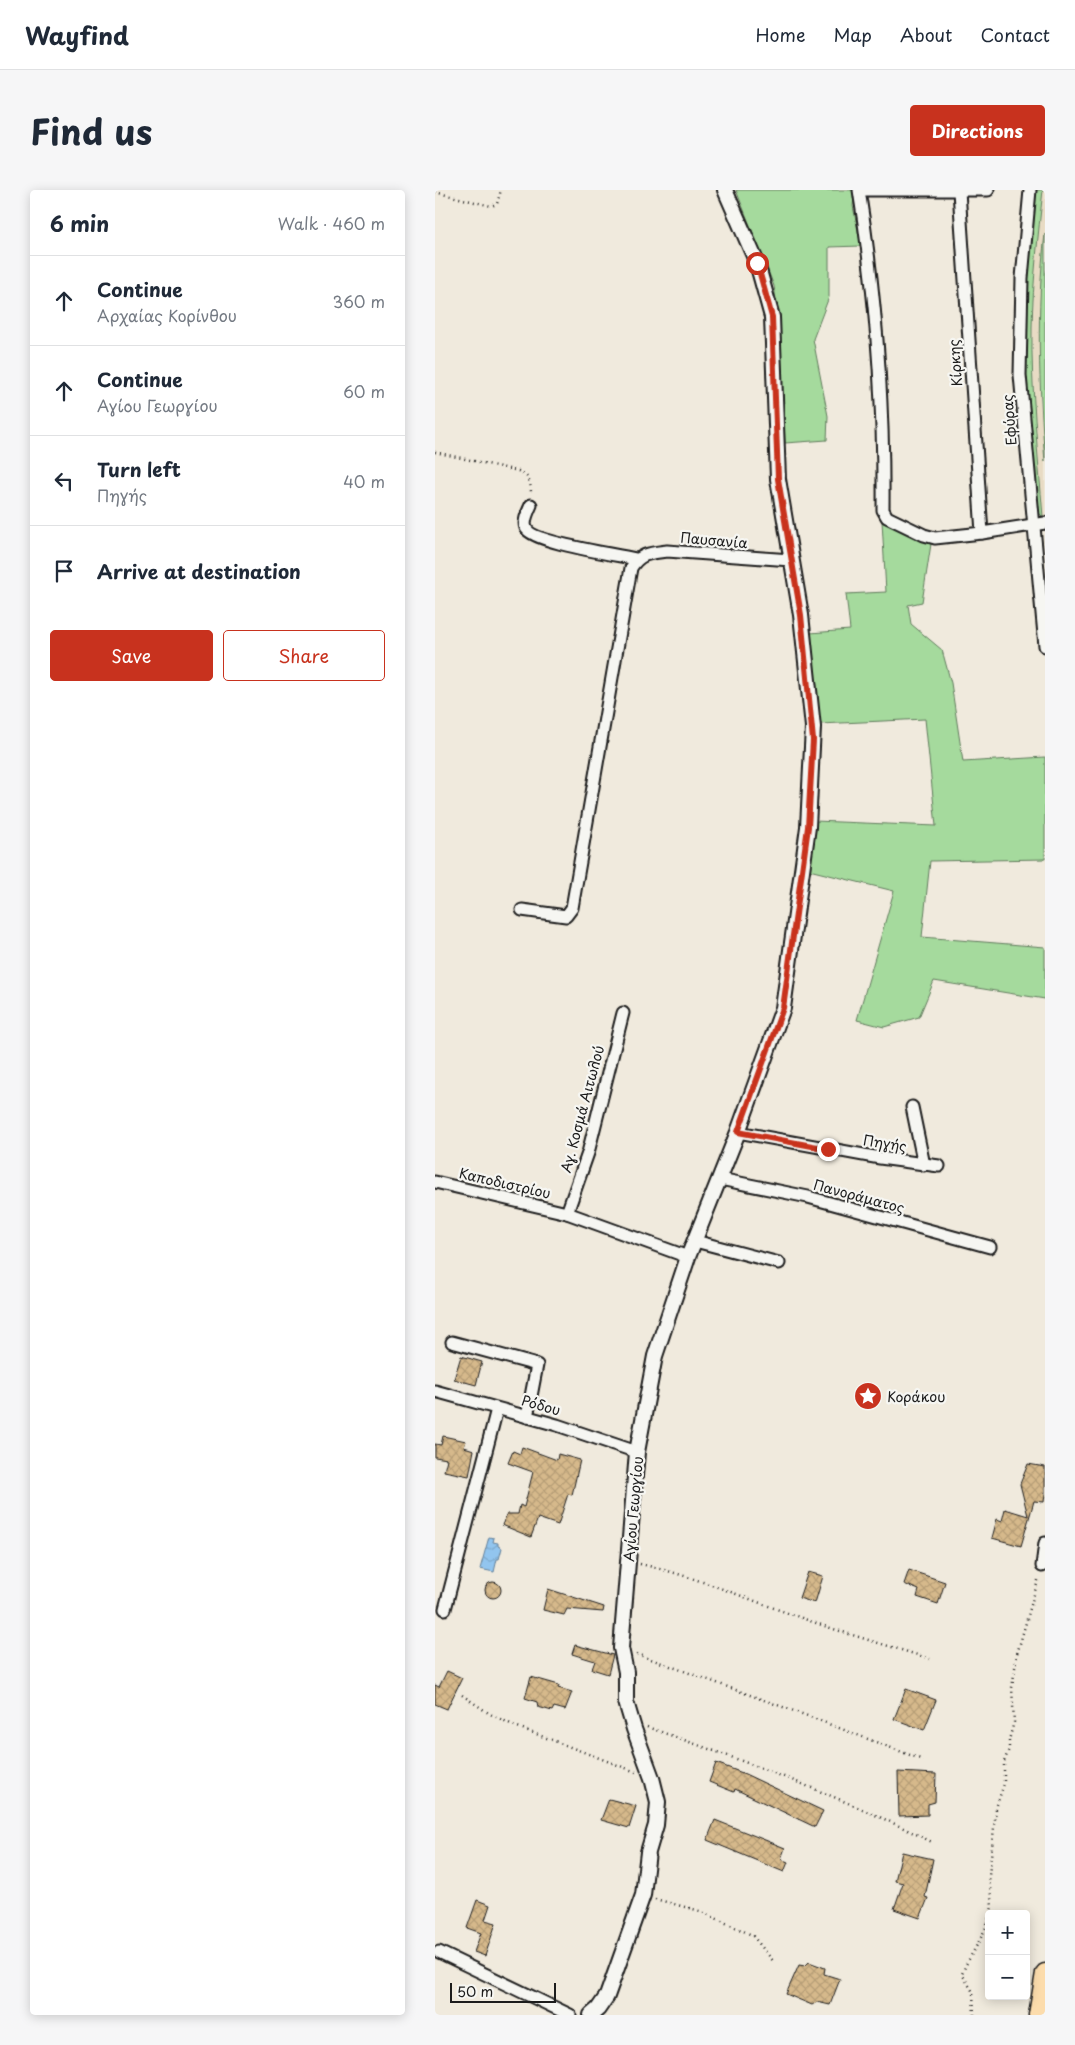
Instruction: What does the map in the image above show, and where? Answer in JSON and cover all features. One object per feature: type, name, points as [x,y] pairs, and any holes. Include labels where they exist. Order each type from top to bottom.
[{"type":"main road","points":[[1038,2015],[1045,1972]]},
{"type":"street","name":"Αγίου Γεωργίου","points":[[591,2015],[607,1996],[643,1895],[648,1852],[656,1825],[658,1802],[652,1778],[626,1702],[626,1672],[621,1648],[637,1452],[655,1356],[688,1257],[738,1132],[783,1008],[808,827],[813,740],[801,615],[778,479],[772,317],[757,263],[725,190]]},
{"type":"street","points":[[988,190],[859,190],[869,256],[877,334],[883,510],[887,517],[924,535],[935,538],[1039,524]]},
{"type":"street","name":"Εφύρας","points":[[1030,190],[1022,278],[1020,374],[1039,524],[1045,646]]},
{"type":"street","name":"Κίρκης","points":[[959,191],[983,533]]},
{"type":"street","points":[[523,910],[566,916],[573,908],[631,568],[637,559],[555,542],[532,535],[526,529],[525,522],[531,505]]},
{"type":"street","name":"Παυσανία","points":[[637,559],[647,553],[667,551],[791,560]]},
{"type":"street","name":"Αγ. Κοσμά Αιτωλού","points":[[567,1213],[588,1153],[623,1013]]},
{"type":"street","points":[[912,1107],[924,1164]]},
{"type":"street","name":"Πηγής","points":[[738,1132],[939,1166]]},
{"type":"street","name":"Πανοράματος","points":[[720,1179],[808,1198],[990,1247]]},
{"type":"street","name":"Καποδιστρίου","points":[[435,1182],[567,1213],[688,1257]]},
{"type":"street","points":[[695,1241],[779,1263]]},
{"type":"street","points":[[452,1342],[537,1365],[527,1417]]},
{"type":"street","name":"Ρόδου","points":[[435,1391],[527,1417],[637,1452]]},
{"type":"street","points":[[445,1608],[497,1408]]},
{"type":"street","points":[[1042,1566],[1045,1543]]},
{"type":"street","points":[[439,1952],[570,2015]]},
{"type":"path","points":[[435,192],[491,206],[497,204],[501,190]]},
{"type":"path","points":[[435,452],[528,475],[531,481],[531,505]]},
{"type":"path","points":[[629,1562],[658,1568],[800,1618],[930,1659]]},
{"type":"path","points":[[991,1910],[989,1889],[992,1863],[991,1847],[997,1816],[996,1808],[1004,1784],[1004,1762],[1009,1749],[1009,1740],[1014,1722],[1013,1679],[1017,1654],[1042,1566]]},
{"type":"path","points":[[621,1648],[805,1714],[923,1760]]},
{"type":"path","points":[[462,1694],[490,1714],[515,1726],[652,1778]]},
{"type":"path","points":[[634,1728],[647,1727],[724,1753],[895,1823],[932,1842]]},
{"type":"path","points":[[643,1895],[700,1911],[753,1936],[774,1962]]},
{"type":"path","points":[[974,2015],[973,1992],[962,1974],[968,1958],[982,1937],[985,1929]]},
{"type":"shaded area","points":[[1043,190],[1045,190],[1045,234],[1039,328],[1040,400],[1045,462],[1045,517],[1043,517],[1034,401],[1032,328],[1036,255]]},
{"type":"green space","points":[[736,190],[855,190],[853,206],[861,246],[829,247],[829,297],[813,339],[828,416],[827,440],[785,443],[780,326],[774,286]]},
{"type":"green space","points":[[1035,190],[1043,190],[1035,276],[1032,351],[1035,422],[1043,517],[1037,511],[1027,402],[1026,328],[1028,270]]},
{"type":"green space","points":[[1045,234],[1045,462],[1041,405],[1039,320]]},
{"type":"green space","points":[[882,521],[931,544],[922,602],[908,605],[911,624],[942,650],[951,683],[963,762],[1045,757],[1045,859],[930,861],[922,937],[1045,947],[1045,999],[934,981],[919,1017],[884,1027],[857,1020],[894,891],[809,870],[815,821],[936,826],[925,719],[820,724],[810,633],[850,630],[846,594],[886,592]]},
{"type":"water","points":[[489,1537],[494,1538],[493,1542],[498,1543],[498,1546],[502,1548],[494,1572],[480,1569]]},
{"type":"building","points":[[461,1356],[482,1362],[476,1385],[454,1379]]},
{"type":"building","points":[[443,1436],[466,1441],[464,1447],[474,1450],[469,1476],[444,1471],[447,1459],[435,1457],[435,1444],[441,1445]]},
{"type":"building","points":[[522,1447],[557,1460],[558,1454],[580,1460],[572,1495],[568,1494],[558,1525],[538,1518],[531,1537],[502,1525],[507,1514],[518,1514],[520,1505],[524,1507],[533,1472],[508,1463],[513,1451],[520,1454]]},
{"type":"building","points":[[1028,1464],[1045,1467],[1045,1493],[1044,1502],[1034,1501],[1021,1546],[992,1538],[997,1519],[1002,1521],[1005,1509],[1028,1516],[1020,1484]]},
{"type":"building","points":[[909,1570],[945,1582],[938,1604],[917,1597],[919,1590],[904,1584]]},
{"type":"building","points":[[808,1572],[823,1576],[815,1603],[799,1598]]},
{"type":"building","points":[[490,1582],[496,1582],[501,1587],[499,1596],[490,1598],[485,1593],[485,1587]]},
{"type":"building","points":[[548,1589],[604,1607],[603,1612],[567,1609],[564,1615],[543,1610]]},
{"type":"building","points":[[575,1645],[613,1655],[608,1674],[592,1669],[595,1661],[572,1654]]},
{"type":"building","points":[[447,1671],[462,1678],[447,1709],[435,1704],[435,1685],[439,1687]]},
{"type":"building","points":[[531,1677],[559,1685],[558,1688],[572,1692],[565,1710],[554,1707],[552,1711],[538,1707],[537,1702],[525,1698]]},
{"type":"building","points":[[906,1689],[936,1700],[924,1730],[894,1719]]},
{"type":"building","points":[[716,1763],[745,1774],[823,1811],[815,1827],[735,1789],[734,1792],[709,1782]]},
{"type":"building","points":[[898,1772],[936,1774],[935,1802],[928,1804],[928,1815],[899,1816]]},
{"type":"building","points":[[609,1799],[636,1806],[629,1828],[601,1820]]},
{"type":"building","points":[[715,1820],[785,1848],[781,1859],[788,1862],[784,1872],[707,1840]]},
{"type":"building","points":[[902,1852],[933,1859],[925,1897],[928,1898],[920,1918],[894,1909],[903,1883],[895,1881]]},
{"type":"building","points":[[477,1900],[490,1905],[485,1920],[496,1923],[485,1956],[474,1952],[481,1933],[467,1928]]},
{"type":"building","points":[[809,1962],[825,1968],[824,1974],[840,1979],[830,2005],[817,2002],[812,2005],[786,1994],[799,1965],[805,1966]]},
{"type":"place","name":"Κοράκου","points":[[868,1396]]},
{"type":"route","points":[[757,263],[772,317],[778,479],[801,615],[813,740],[808,827],[783,1008],[738,1132],[828,1149]]}]
